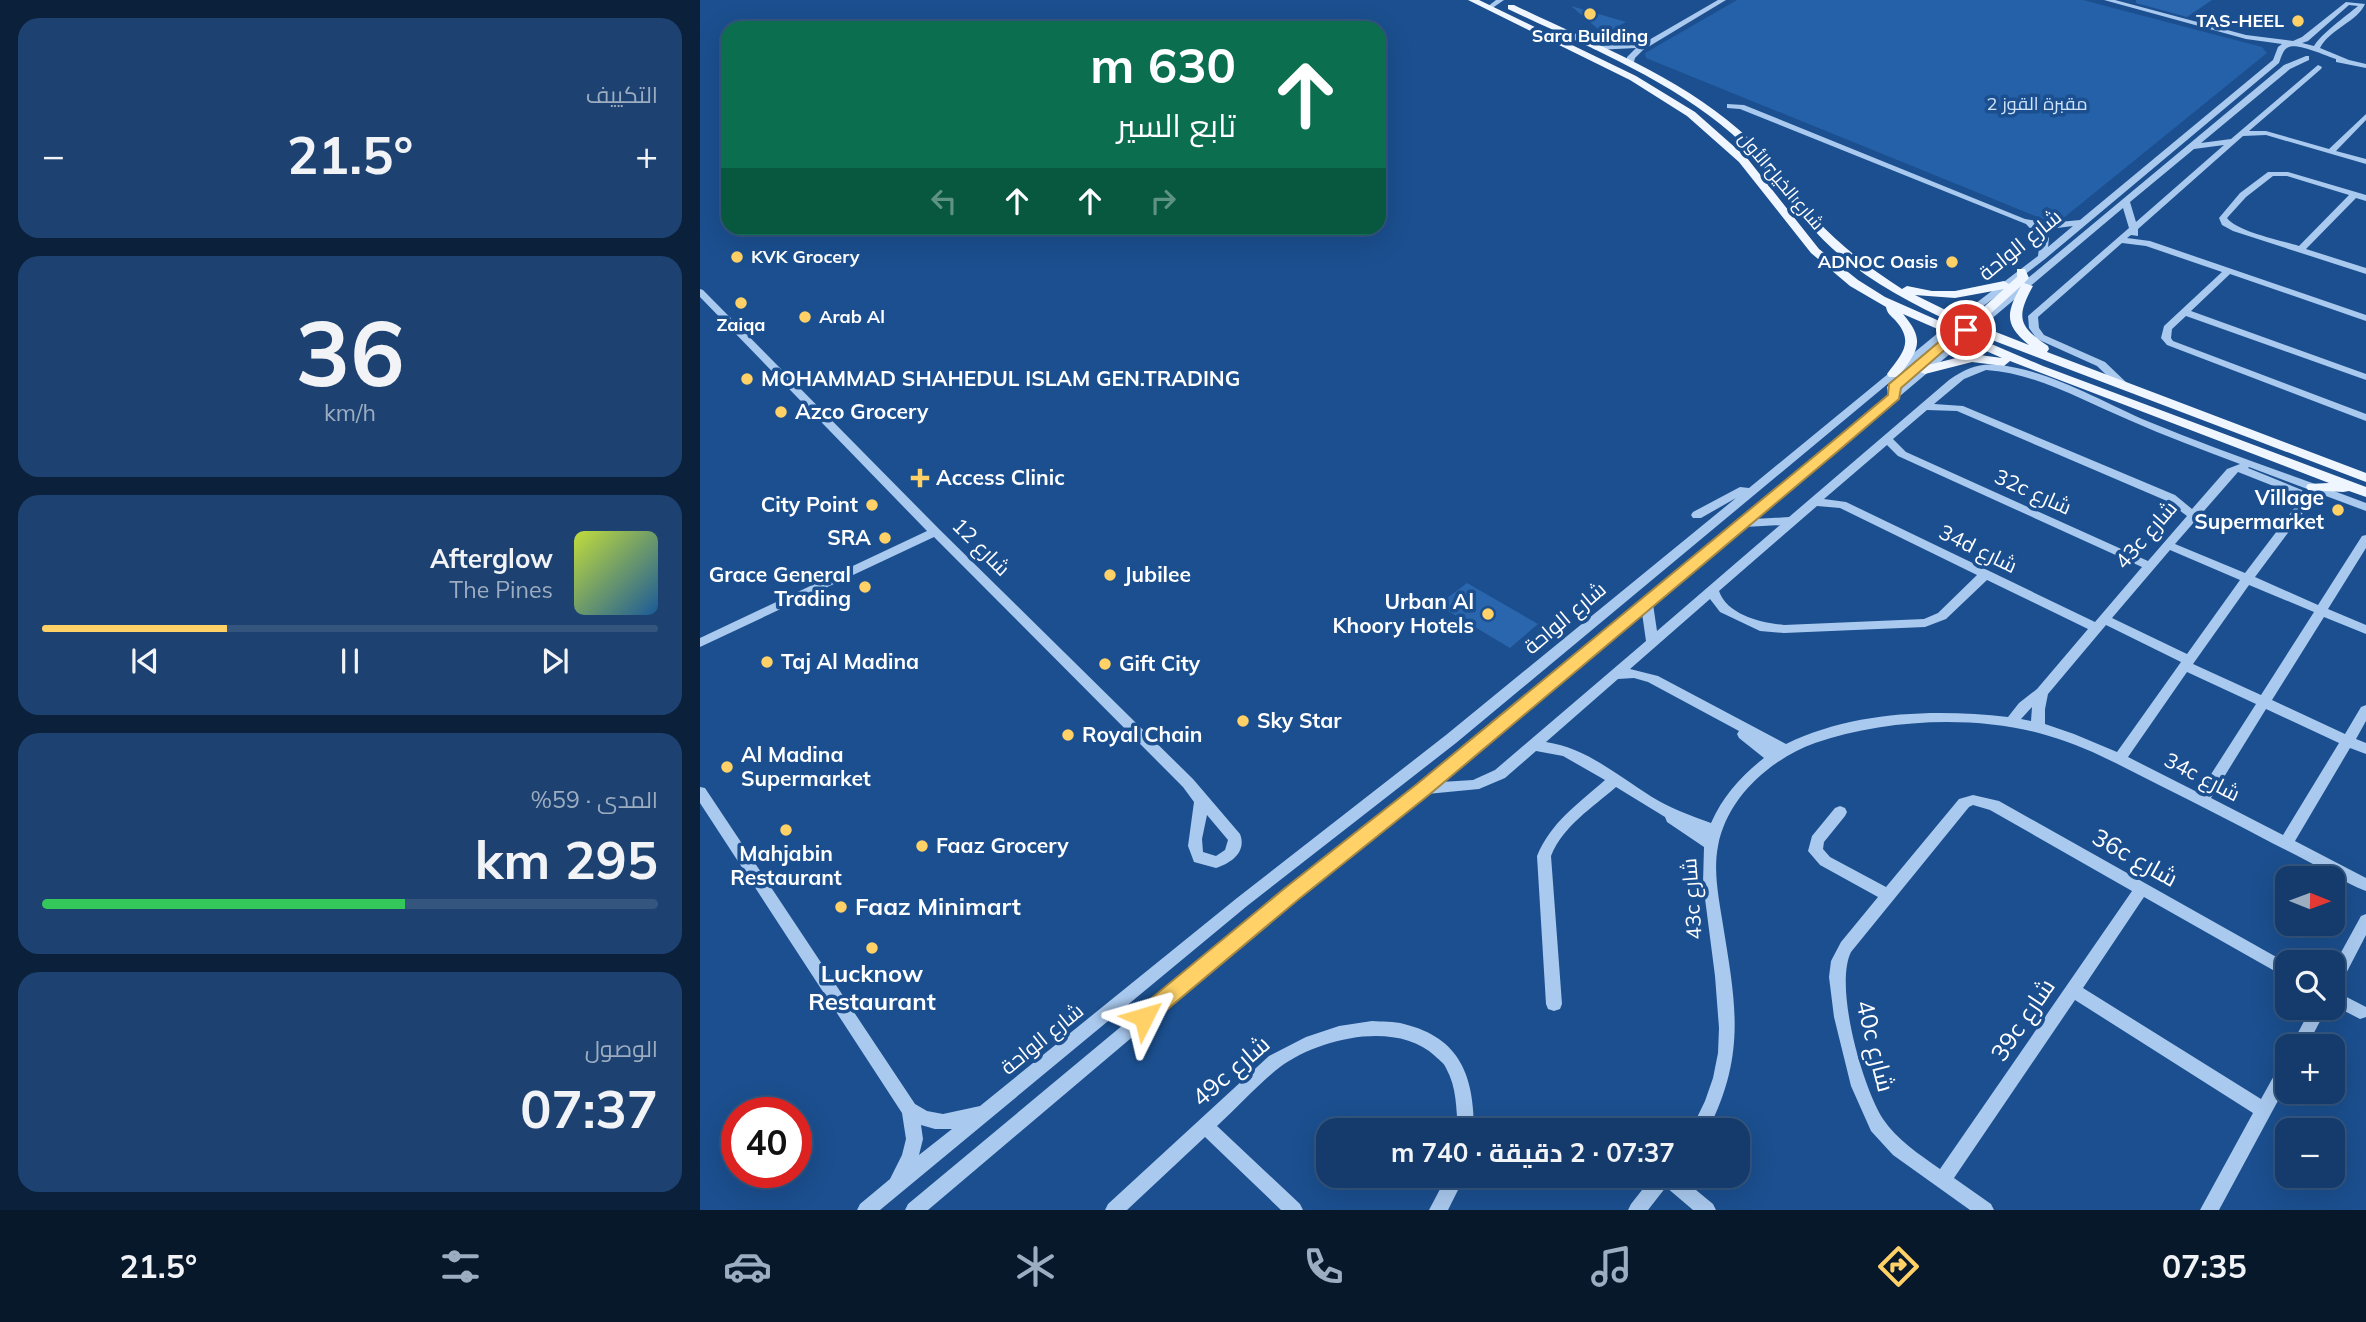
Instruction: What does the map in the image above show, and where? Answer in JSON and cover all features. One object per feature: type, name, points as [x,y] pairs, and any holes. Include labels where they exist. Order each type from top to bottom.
[{"type":"main road","points":[[1520,0],[1533,17]]},
{"type":"main road","points":[[1489,2],[1549,29],[1563,32]]},
{"type":"main road","name":"شارع الخيل الأول","points":[[1489,2],[1533,17],[1630,64],[1692,99],[1735,131],[1775,171],[1825,235],[1880,280],[1961,330],[2038,369],[2169,420],[2363,486]]},
{"type":"main road","name":"شارع الخيل الأول","points":[[1489,2],[1633,78],[1690,114],[1743,160],[1815,251],[1876,296],[1961,330],[2125,387],[2363,486]]},
{"type":"main road","points":[[1894,396],[1894,387],[2023,278],[2021,272]]},
{"type":"main road","points":[[1880,280],[1914,292],[1947,296],[1967,295],[2004,285]]},
{"type":"main road","points":[[2027,286],[2014,309],[2017,327],[2029,340],[2068,365]]},
{"type":"main road","points":[[1876,296],[1913,334],[1913,347],[1894,374]]},
{"type":"main road","points":[[1961,330],[2059,368],[2082,371]]},
{"type":"main road","points":[[1925,370],[1972,358],[1992,359],[2038,369]]},
{"type":"main road","points":[[2169,420],[2181,436]]},
{"type":"main road","points":[[2314,487],[2363,486]]},
{"type":"street","points":[[1630,64],[1633,54],[1644,46],[1723,0]]},
{"type":"street","points":[[2107,0],[2124,2],[2246,37],[2366,66]]},
{"type":"street","points":[[2339,0],[2341,9],[2350,2],[2363,5],[2353,14]]},
{"type":"street","name":"شارع الواحة","points":[[914,1210],[1242,935],[1424,789],[1925,370],[2004,285],[2042,257],[2273,64],[2287,47],[2305,39],[2341,9]]},
{"type":"street","name":"شارع الواحة","points":[[866,1210],[1242,902],[1451,739],[1894,374],[2027,286],[2287,67],[2314,54],[2321,40],[2353,14],[2366,9]]},
{"type":"street","points":[[1597,48],[1644,46]]},
{"type":"street","points":[[2287,47],[2314,54]]},
{"type":"street","points":[[2125,387],[2101,364],[2046,340],[2036,332],[2032,323],[2036,312],[2318,67]]},
{"type":"street","points":[[2262,88],[2271,94],[2285,95]]},
{"type":"street","points":[[2249,99],[2256,122],[2262,130],[2366,162]]},
{"type":"street","points":[[1730,106],[1743,107],[2024,221],[2035,227],[2045,238],[2042,257]]},
{"type":"street","points":[[2330,152],[2366,117]]},
{"type":"street","points":[[2191,148],[2252,132],[2273,135]]},
{"type":"street","points":[[2366,198],[2288,174],[2267,175],[2224,216],[2225,223],[2236,229],[2366,271]]},
{"type":"street","points":[[2300,250],[2354,195]]},
{"type":"street","points":[[2126,202],[2132,230],[2147,243]]},
{"type":"street","points":[[2024,221],[2049,226],[2080,223]]},
{"type":"street","points":[[2120,240],[2147,243],[2362,317],[2366,306]]},
{"type":"street","points":[[2228,271],[2165,333],[2170,343],[2366,418]]},
{"type":"street","name":"شارع 12","points":[[700,292],[935,532],[1188,783],[1203,803]]},
{"type":"street","points":[[2185,312],[2366,377]]},
{"type":"street","points":[[1424,789],[1474,785],[1492,779],[1924,407],[1962,375],[1976,368],[2005,368],[2366,507]]},
{"type":"street","points":[[1945,390],[1949,399],[1959,408],[2171,498],[2193,515]]},
{"type":"street","points":[[1924,407],[1959,408]]},
{"type":"street","name":"32c شارع","points":[[1887,439],[1902,454]]},
{"type":"street","points":[[2119,759],[2305,502],[2298,492],[2234,470],[2229,460],[2216,450]]},
{"type":"street","name":"32c شارع","points":[[1873,452],[1902,454],[2149,566]]},
{"type":"street","points":[[2234,470],[2259,466]]},
{"type":"street","name":"43c شارع","points":[[1707,1118],[1722,1082],[1729,1035],[1710,888],[1714,838],[1738,790],[1779,753],[1818,736],[1875,723],[1943,720],[2012,722],[2024,706],[2042,692],[2234,470]]},
{"type":"street","points":[[1697,516],[1775,472]]},
{"type":"street","name":"34d شارع","points":[[1830,489],[1842,505]]},
{"type":"street","points":[[2171,498],[2205,501]]},
{"type":"street","name":"34d شارع","points":[[1816,502],[1842,505],[1985,575],[2187,663],[2263,702],[2366,749]]},
{"type":"street","points":[[1742,523],[1794,521]]},
{"type":"street","points":[[700,643],[935,532]]},
{"type":"street","points":[[2202,800],[2366,539]]},
{"type":"street","points":[[2168,545],[2366,630]]},
{"type":"street","points":[[1713,590],[1716,600],[1724,609],[1748,623],[1772,629],[1925,623],[1942,616],[1985,575]]},
{"type":"street","points":[[1647,602],[1652,641]]},
{"type":"street","points":[[1690,610],[1707,607],[1724,609]]},
{"type":"street","points":[[1637,655],[1642,667],[1653,679]]},
{"type":"street","points":[[1614,675],[1634,673],[1653,679],[1734,723],[1779,753]]},
{"type":"street","points":[[2038,728],[2042,692]]},
{"type":"street","points":[[2286,844],[2366,709]]},
{"type":"street","name":"34c شارع","points":[[2012,722],[2083,743],[2119,759],[2366,885]]},
{"type":"street","points":[[1557,724],[1559,737],[1573,754]]},
{"type":"street","points":[[1533,744],[1554,747],[1573,754],[1661,809],[1714,838]]},
{"type":"street","points":[[1554,1004],[1544,856],[1559,830],[1615,780]]},
{"type":"street","points":[[700,792],[909,1110],[916,1143],[909,1162],[894,1187]]},
{"type":"street","name":"36c شارع","points":[[1958,809],[1973,800],[1994,805],[2275,964]]},
{"type":"street","name":"40c شارع","points":[[1958,809],[1846,947],[1839,961],[1839,995],[1858,1084],[1870,1115],[1891,1142],[1985,1210]]},
{"type":"street","points":[[1840,813],[1817,840],[1815,851],[1825,861],[1888,895]]},
{"type":"street","name":"39c شارع","points":[[1943,1179],[2143,888]]},
{"type":"street","points":[[2345,959],[2366,920]]},
{"type":"street","points":[[2073,990],[2265,1111]]},
{"type":"street","points":[[2345,1004],[2360,1012]]},
{"type":"street","name":"49c شارع","points":[[1114,1210],[1275,1061],[1298,1046],[1322,1037],[1378,1027],[1408,1031],[1434,1044],[1454,1065],[1466,1092],[1466,1118]]},
{"type":"street","points":[[2209,1210],[2275,1091]]},
{"type":"street","points":[[909,1110],[927,1120],[952,1122],[994,1106]]},
{"type":"street","points":[[1205,1126],[1294,1210]]},
{"type":"street","points":[[1438,1210],[1450,1188]]},
{"type":"street","points":[[1637,1210],[1655,1188]]},
{"type":"street","points":[[1680,1188],[1707,1210]]},
{"type":"green space","name":"مقبرة القوز 2","points":[[1737,0],[2083,0],[2262,47],[2267,53],[2061,220],[2045,220],[1646,58],[1645,53]]},
{"type":"building","points":[[2136,0],[2212,0],[2187,17],[2136,3]]},
{"type":"building","name":"Sara Building","points":[[1571,6],[1626,22],[1604,34]]},
{"type":"building","name":"Urban Al Khoory Hotels","points":[[1467,583],[1538,624],[1510,648],[1438,605]]},
{"type":"place","name":"Sara Building","points":[[1590,14]]},
{"type":"place","name":"TAS-HEEL","points":[[2298,21]]},
{"type":"place","name":"KVK Grocery","points":[[737,257]]},
{"type":"place","name":"ADNOC Oasis","points":[[1952,262]]},
{"type":"place","name":"Zaiqa","points":[[741,303]]},
{"type":"place","name":"Arab Al","points":[[805,317]]},
{"type":"place","name":"MOHAMMAD SHAHEDUL ISLAM GEN.TRADING","points":[[747,379]]},
{"type":"place","name":"Azco Grocery","points":[[781,412]]},
{"type":"place","name":"Access Clinic","points":[[920,478]]},
{"type":"place","name":"City Point","points":[[872,505]]},
{"type":"place","name":"Village Supermarket","points":[[2338,510]]},
{"type":"place","name":"SRA","points":[[885,538]]},
{"type":"place","name":"Jubilee","points":[[1110,575]]},
{"type":"place","name":"Grace General Trading","points":[[865,587]]},
{"type":"place","name":"Urban Al Khoory Hotels","points":[[1488,614]]},
{"type":"place","name":"Taj Al Madina","points":[[767,662]]},
{"type":"place","name":"Gift City","points":[[1105,664]]},
{"type":"place","name":"Sky Star","points":[[1243,721]]},
{"type":"place","name":"Royal Chain","points":[[1068,735]]},
{"type":"place","name":"Al Madina Supermarket","points":[[727,767]]},
{"type":"place","name":"Mahjabin Restaurant","points":[[786,830]]},
{"type":"place","name":"Faaz Grocery","points":[[922,846]]},
{"type":"place","name":"Faaz Minimart","points":[[841,907]]},
{"type":"place","name":"Lucknow Restaurant","points":[[872,948]]},
{"type":"route","points":[[1144,1017],[1424,789],[1839,443],[1894,396],[1894,387],[1956,335],[1959,329],[1966,330]]}]
